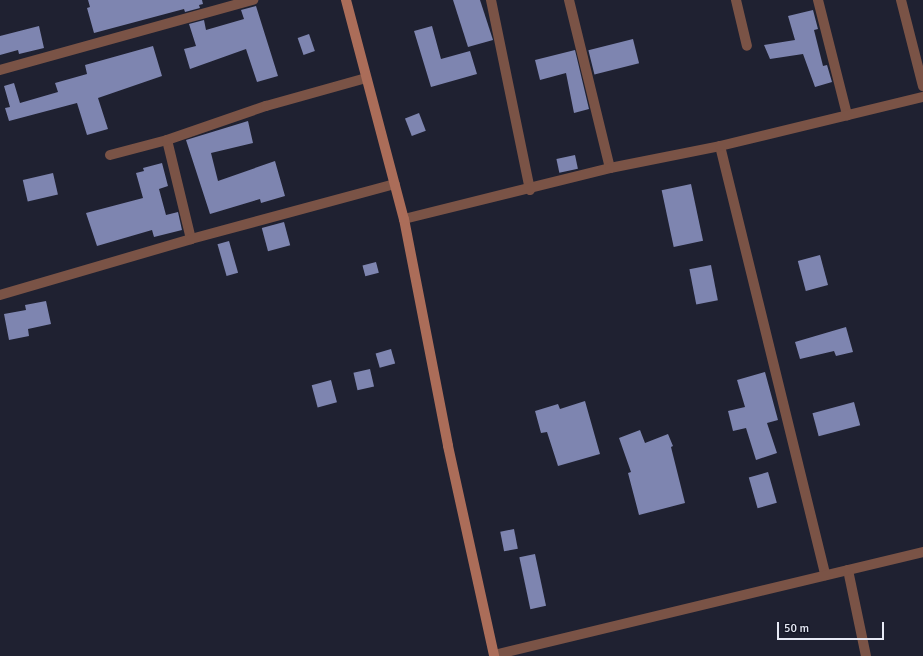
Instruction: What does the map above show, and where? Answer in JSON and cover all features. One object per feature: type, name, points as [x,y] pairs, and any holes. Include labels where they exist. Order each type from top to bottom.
[{"type":"street","points":[[0,70],[252,0]]},
{"type":"street","points":[[346,0],[404,219],[448,446],[494,656],[923,552]]},
{"type":"street","points":[[491,0],[530,190]]},
{"type":"street","points":[[570,0],[610,168]]},
{"type":"street","points":[[736,0],[747,46]]},
{"type":"street","points":[[818,0],[847,115]]},
{"type":"street","points":[[901,0],[923,86]]},
{"type":"street","points":[[110,154],[167,140],[266,106],[366,78]]},
{"type":"street","points":[[404,219],[530,190],[610,168],[720,146],[923,97]]},
{"type":"street","points":[[167,140],[191,239]]},
{"type":"street","points":[[720,146],[825,575]]},
{"type":"street","points":[[0,295],[191,239],[395,184]]},
{"type":"street","points":[[848,570],[866,656]]},
{"type":"building","points":[[88,0],[202,0],[203,4],[199,5],[200,8],[185,12],[184,9],[94,33],[87,8],[90,7]]},
{"type":"building","points":[[453,0],[480,0],[493,40],[468,47]]},
{"type":"building","points":[[256,6],[278,76],[257,82],[246,49],[190,69],[184,49],[196,46],[189,24],[204,20],[206,30],[244,19],[241,10]]},
{"type":"building","points":[[813,10],[818,29],[814,30],[823,66],[827,65],[832,82],[815,87],[803,54],[770,59],[764,45],[795,40],[788,16]]},
{"type":"building","points":[[39,26],[44,48],[19,54],[18,50],[0,55],[0,36]]},
{"type":"building","points":[[432,26],[441,59],[470,51],[477,74],[431,87],[414,31]]},
{"type":"building","points":[[309,34],[315,51],[304,55],[298,38]]},
{"type":"building","points":[[633,39],[639,63],[594,74],[588,50]]},
{"type":"building","points":[[153,46],[162,76],[98,98],[108,129],[87,135],[77,103],[9,121],[5,108],[10,107],[4,86],[14,83],[20,103],[58,92],[55,83],[87,74],[85,65]]},
{"type":"building","points":[[575,50],[589,109],[574,113],[566,73],[540,80],[535,60]]},
{"type":"building","points":[[419,113],[426,131],[412,136],[405,118]]},
{"type":"building","points":[[248,121],[253,143],[211,153],[218,181],[275,161],[285,196],[261,203],[260,199],[210,214],[186,140]]},
{"type":"building","points":[[575,155],[578,169],[559,173],[556,159]]},
{"type":"building","points":[[162,163],[168,186],[159,189],[166,215],[178,212],[182,230],[154,237],[152,230],[97,246],[86,213],[143,198],[136,173],[144,171],[143,168]]},
{"type":"building","points":[[53,173],[58,194],[28,201],[23,180]]},
{"type":"building","points":[[691,184],[703,241],[674,247],[662,190]]},
{"type":"building","points":[[284,222],[290,245],[268,251],[262,228]]},
{"type":"building","points":[[229,241],[238,273],[227,276],[217,244]]},
{"type":"building","points":[[820,255],[828,285],[806,291],[798,261]]},
{"type":"building","points":[[376,262],[379,273],[365,276],[362,266]]},
{"type":"building","points":[[711,265],[718,300],[696,305],[689,269]]},
{"type":"building","points":[[46,301],[51,324],[28,329],[29,336],[9,340],[4,314],[26,310],[25,305]]},
{"type":"building","points":[[846,327],[853,352],[836,356],[834,351],[800,359],[795,342]]},
{"type":"building","points":[[391,349],[395,363],[380,368],[376,353]]},
{"type":"building","points":[[370,369],[374,387],[357,390],[353,373]]},
{"type":"building","points":[[765,372],[778,420],[767,423],[777,453],[756,460],[746,428],[733,431],[728,411],[745,407],[737,380]]},
{"type":"building","points":[[331,380],[337,402],[318,407],[312,385]]},
{"type":"building","points":[[585,401],[600,454],[558,466],[547,432],[541,433],[535,411],[558,404],[560,409]]},
{"type":"building","points":[[854,402],[860,425],[819,436],[812,413]]},
{"type":"building","points":[[640,430],[645,443],[668,434],[673,446],[671,447],[685,503],[639,515],[628,473],[631,472],[619,438]]},
{"type":"building","points":[[768,472],[777,503],[758,508],[749,478]]},
{"type":"building","points":[[514,529],[518,549],[504,551],[500,532]]},
{"type":"building","points":[[535,554],[546,606],[530,609],[519,557]]}]
